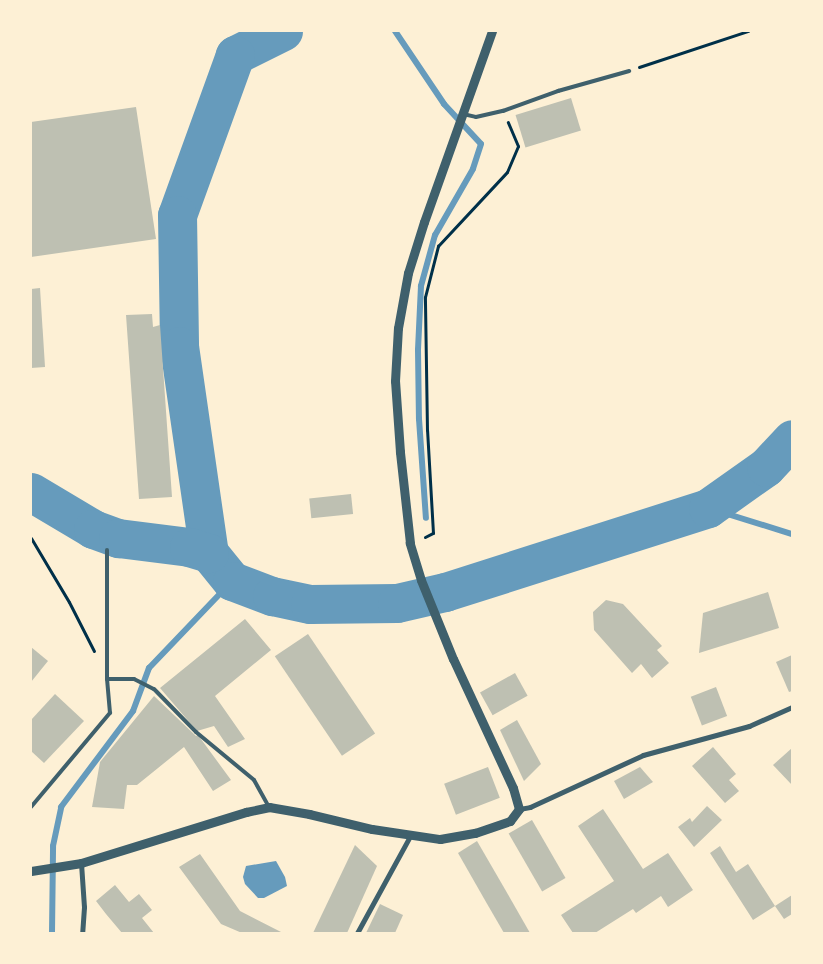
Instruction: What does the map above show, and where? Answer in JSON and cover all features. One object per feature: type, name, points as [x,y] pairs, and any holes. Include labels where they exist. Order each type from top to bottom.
[{"type":"street","points":[[492,31],[424,222],[411,265],[398,328],[396,390],[400,452],[410,542],[421,580],[513,788],[519,809]]},
{"type":"street","points":[[31,872],[81,863],[246,812],[269,807],[410,836],[440,839],[475,832],[510,821],[519,809],[530,807],[563,793],[643,755],[749,726],[792,707]]},
{"type":"street","points":[[357,933],[410,836]]},
{"type":"street","points":[[81,863],[84,907],[82,933]]},
{"type":"lane","points":[[463,114],[476,117],[503,111],[558,91],[629,71]]},
{"type":"lane","points":[[31,807],[110,713],[107,679],[106,550]]},
{"type":"lane","points":[[107,679],[134,679],[154,689],[196,732],[254,780],[269,807]]},
{"type":"path","points":[[629,71],[748,31]]},
{"type":"path","points":[[410,542],[434,533],[427,430],[425,298],[438,246],[506,172],[518,146],[503,111]]},
{"type":"path","points":[[31,538],[69,602],[95,653]]},
{"type":"water","points":[[276,861],[285,877],[287,886],[264,898],[258,898],[245,884],[243,877],[246,866]]},
{"type":"building","points":[[571,98],[581,131],[525,147],[516,115]]},
{"type":"building","points":[[136,107],[156,239],[31,257],[31,122]]},
{"type":"building","points":[[40,288],[45,367],[31,368],[31,289]]},
{"type":"building","points":[[152,314],[153,327],[160,325],[172,497],[139,499],[126,315]]},
{"type":"building","points":[[351,494],[353,514],[311,518],[309,498]]},
{"type":"building","points":[[768,592],[779,628],[699,653],[703,613]]},
{"type":"building","points":[[606,600],[623,604],[662,646],[657,650],[669,663],[652,678],[641,664],[632,673],[594,630],[593,612]]},
{"type":"building","points":[[245,619],[271,650],[215,696],[245,739],[228,747],[214,726],[197,731],[160,688]]},
{"type":"building","points":[[308,634],[375,733],[342,756],[275,656]]},
{"type":"building","points":[[31,647],[48,661],[31,682]]},
{"type":"building","points":[[792,655],[792,691],[789,692],[776,662]]},
{"type":"building","points":[[515,673],[528,696],[493,715],[480,692]]},
{"type":"building","points":[[716,687],[727,716],[702,726],[691,697]]},
{"type":"building","points":[[55,694],[84,721],[44,763],[31,751],[31,720]]},
{"type":"building","points":[[154,696],[196,736],[198,735],[231,780],[213,791],[184,747],[137,785],[127,785],[124,809],[92,807],[100,762]]},
{"type":"building","points":[[517,720],[541,764],[524,781],[500,730]]},
{"type":"building","points":[[713,747],[736,774],[729,780],[739,791],[725,803],[692,766]]},
{"type":"building","points":[[792,748],[792,785],[773,765]]},
{"type":"building","points":[[488,767],[500,798],[456,815],[444,784]]},
{"type":"building","points":[[640,767],[653,782],[624,799],[614,781]]},
{"type":"building","points":[[707,806],[722,820],[694,847],[678,827],[690,818],[692,822]]},
{"type":"building","points":[[603,809],[643,869],[668,853],[693,890],[668,907],[661,896],[636,913],[633,909],[595,933],[573,933],[561,915],[614,881],[578,826]]},
{"type":"building","points":[[532,820],[566,878],[542,892],[509,834]]},
{"type":"building","points":[[477,841],[530,933],[504,933],[486,902],[458,853]]},
{"type":"building","points":[[355,845],[377,866],[347,933],[313,933]]},
{"type":"building","points":[[720,846],[736,872],[748,864],[775,906],[753,920],[710,853]]},
{"type":"building","points":[[200,854],[240,911],[283,933],[242,933],[221,924],[179,867]]},
{"type":"building","points":[[115,885],[129,902],[139,894],[152,910],[142,918],[154,933],[122,933],[106,914],[96,901]]},
{"type":"building","points":[[792,895],[792,914],[784,919],[775,906]]},
{"type":"building","points":[[380,904],[403,915],[395,933],[366,933]]},
{"type":"waterway","points":[[283,31],[235,55],[177,215],[179,346],[209,553],[232,581],[272,596],[310,604],[397,603],[445,592],[708,508],[766,467],[792,439]]},
{"type":"waterway","points":[[395,31],[444,104],[481,144],[473,169],[435,235],[421,286],[418,350],[419,419],[426,518]]},
{"type":"waterway","points":[[31,492],[93,529],[118,538],[189,547],[209,553]]},
{"type":"waterway","points":[[708,508],[792,534]]},
{"type":"waterway","points":[[52,933],[53,846],[61,807],[133,711],[149,668],[232,581]]}]
